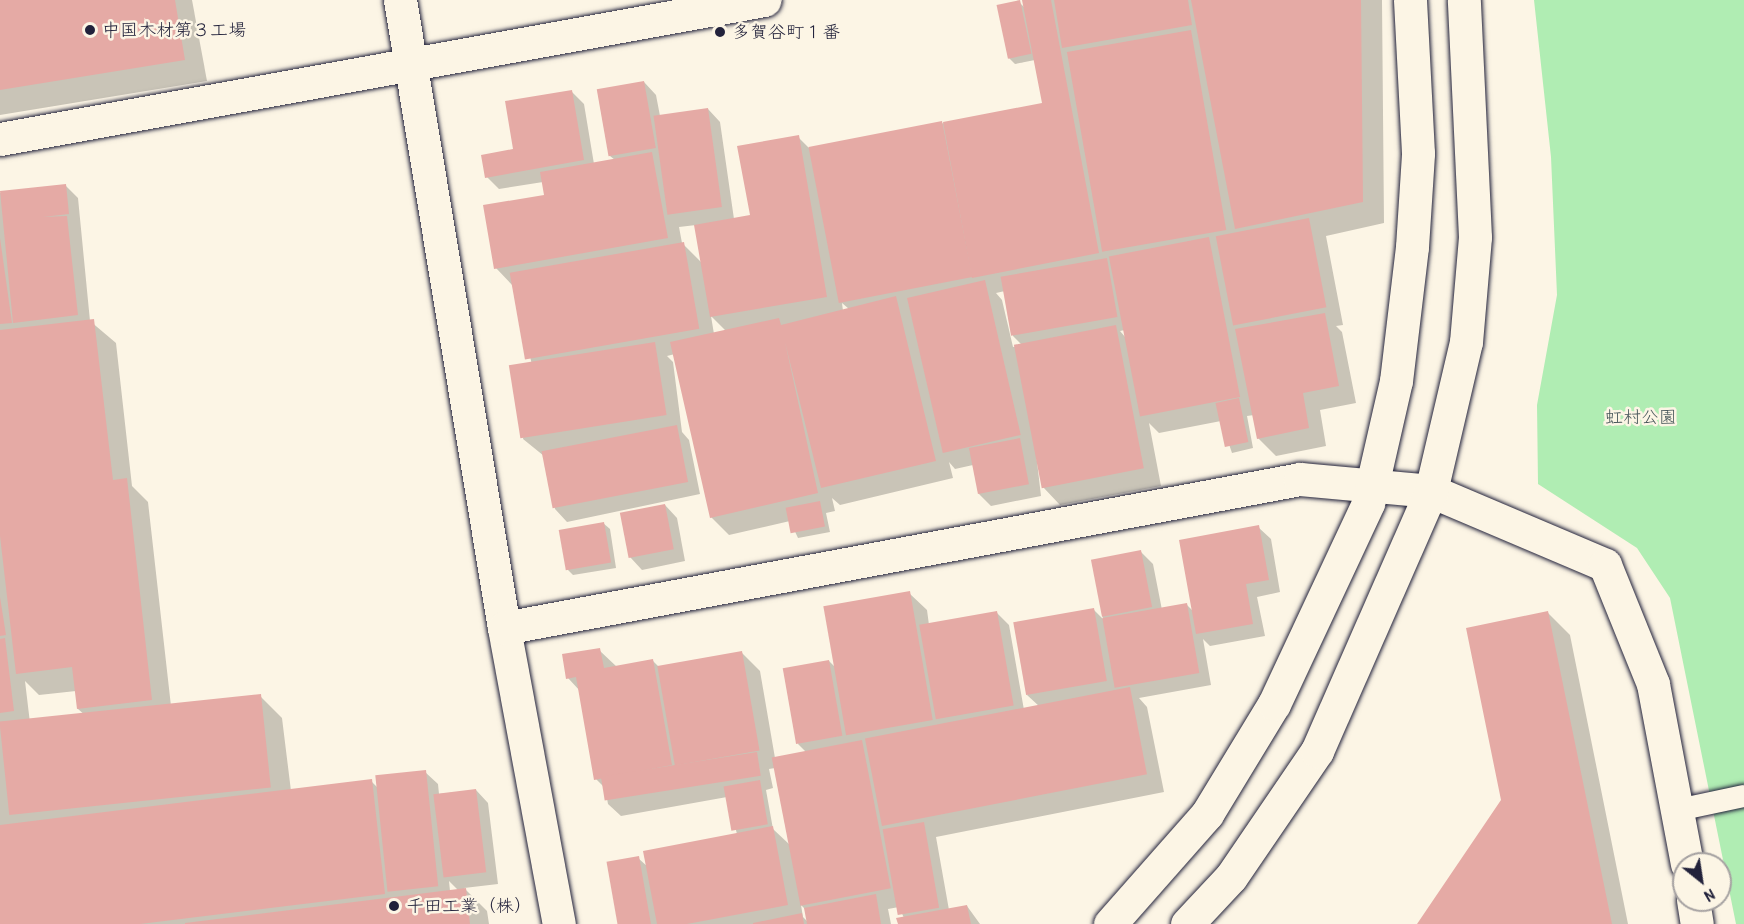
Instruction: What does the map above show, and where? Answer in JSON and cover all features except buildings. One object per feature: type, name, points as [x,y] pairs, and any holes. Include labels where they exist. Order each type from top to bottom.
[{"type":"street","points":[[400,0],[504,628],[559,924]]},
{"type":"street","points":[[0,140],[764,0]]},
{"type":"street","points":[[1110,924],[1208,814],[1274,704],[1319,616],[1368,503],[1396,381],[1412,247],[1418,153],[1410,0]]},
{"type":"street","points":[[1186,924],[1231,877],[1317,751],[1431,491],[1466,342],[1475,237],[1464,0]]},
{"type":"street","points":[[504,628],[1300,479],[1372,482],[1431,491],[1605,565],[1653,684],[1685,852]]},
{"type":"lane","points":[[1678,810],[1744,796]]},
{"type":"green space","name":"虹村公園","points":[[1534,0],[1744,0],[1744,924],[1736,924],[1732,904],[1732,852],[1721,852],[1670,598],[1637,548],[1538,484],[1537,405],[1557,295],[1551,157]]},
{"type":"place","name":"中国木材第３工場","points":[[90,30]]},
{"type":"place","name":"多賀谷町１番","points":[[720,32]]},
{"type":"place","name":"千田工業（株）","points":[[394,906]]}]
